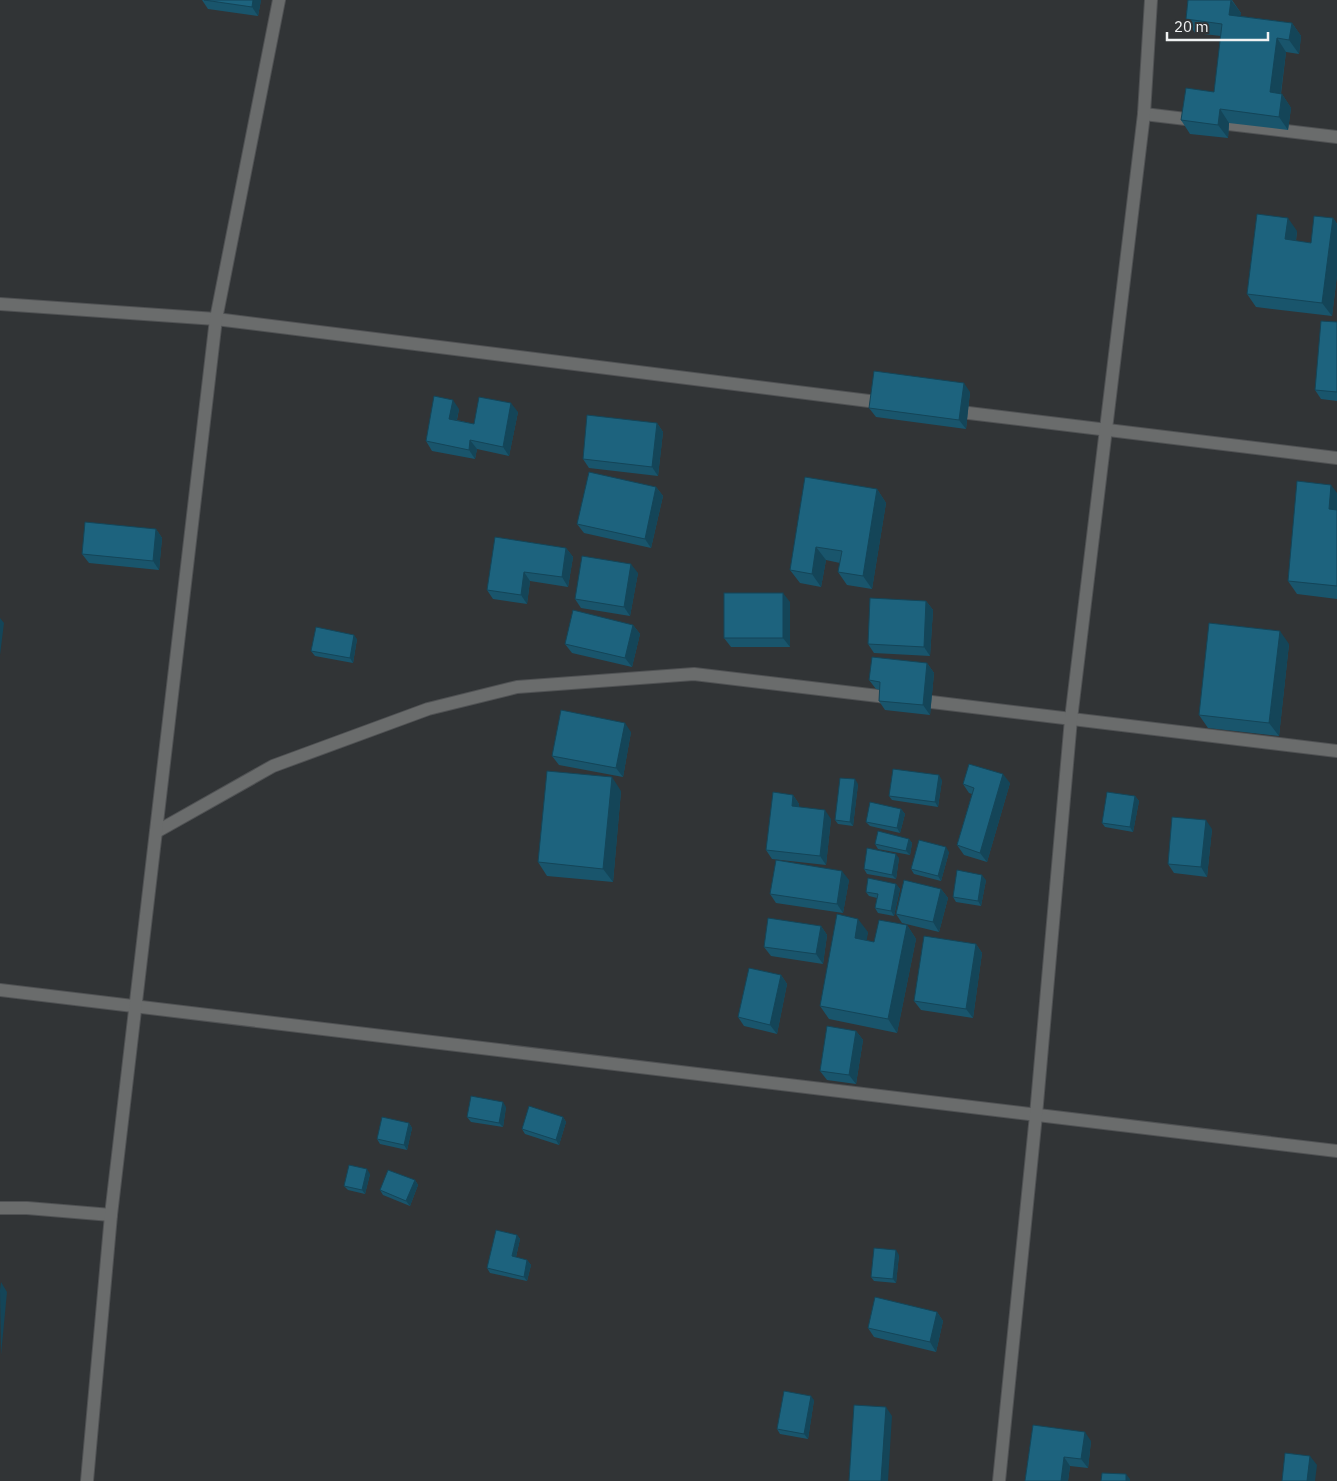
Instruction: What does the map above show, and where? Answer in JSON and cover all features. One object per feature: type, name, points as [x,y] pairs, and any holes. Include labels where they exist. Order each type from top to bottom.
[{"type":"street","points":[[87,1481],[111,1215],[216,319],[279,0]]},
{"type":"street","points":[[999,1481],[1036,1115],[1072,719],[1144,114],[1150,0]]},
{"type":"street","points":[[1144,114],[1337,137]]},
{"type":"street","points":[[2,306],[216,319],[897,404]]},
{"type":"street","points":[[937,410],[1337,458]]},
{"type":"street","points":[[156,832],[273,766],[428,709],[517,687],[694,674],[1337,750]]},
{"type":"street","points":[[0,990],[1337,1151]]},
{"type":"street","points":[[0,1208],[27,1208],[111,1215]]},
{"type":"building","points":[[204,0],[253,0],[252,7]]},
{"type":"building","points":[[1188,0],[1231,0],[1229,15],[1292,23],[1289,40],[1277,38],[1270,92],[1282,94],[1279,117],[1220,109],[1218,125],[1181,120],[1186,88],[1214,92],[1222,24],[1186,19]]},
{"type":"building","points":[[1257,214],[1288,218],[1285,239],[1311,243],[1314,216],[1333,218],[1322,303],[1247,294]]},
{"type":"building","points":[[1321,321],[1337,322],[1337,392],[1315,390]]},
{"type":"building","points":[[874,371],[964,383],[959,420],[869,408]]},
{"type":"building","points":[[434,396],[453,400],[449,419],[474,424],[479,397],[511,403],[503,447],[470,440],[469,450],[426,441]]},
{"type":"building","points":[[587,415],[657,423],[652,467],[583,459]]},
{"type":"building","points":[[589,472],[656,487],[645,539],[577,524]]},
{"type":"building","points":[[805,477],[877,489],[863,576],[838,572],[842,551],[816,547],[812,574],[790,570]]},
{"type":"building","points":[[1297,481],[1331,485],[1329,509],[1337,510],[1337,586],[1288,581]]},
{"type":"building","points":[[85,522],[156,529],[153,561],[82,554]]},
{"type":"building","points":[[495,537],[566,548],[562,577],[524,572],[521,595],[487,590]]},
{"type":"building","points":[[582,556],[631,564],[624,607],[575,599]]},
{"type":"building","points":[[724,593],[783,593],[783,638],[724,638]]},
{"type":"building","points":[[870,598],[926,601],[924,647],[868,644]]},
{"type":"building","points":[[573,610],[633,625],[625,658],[565,644]]},
{"type":"building","points":[[1209,623],[1280,631],[1269,723],[1199,715]]},
{"type":"building","points":[[316,627],[354,635],[350,658],[311,651]]},
{"type":"building","points":[[872,657],[927,663],[923,705],[879,701],[880,682],[869,680]]},
{"type":"building","points":[[561,710],[625,723],[616,768],[552,756]]},
{"type":"building","points":[[969,764],[1003,774],[980,853],[957,845],[974,788],[963,784]]},
{"type":"building","points":[[893,769],[939,775],[935,802],[889,796]]},
{"type":"building","points":[[547,771],[612,777],[603,869],[538,862]]},
{"type":"building","points":[[840,778],[855,779],[850,822],[835,820]]},
{"type":"building","points":[[773,792],[793,795],[792,806],[825,810],[820,856],[766,850]]},
{"type":"building","points":[[1107,792],[1135,796],[1130,827],[1102,823]]},
{"type":"building","points":[[870,802],[901,809],[897,828],[866,822]]},
{"type":"building","points":[[1172,817],[1206,820],[1201,867],[1168,864]]},
{"type":"building","points":[[878,831],[909,839],[906,851],[875,844]]},
{"type":"building","points":[[919,840],[946,847],[938,876],[911,869]]},
{"type":"building","points":[[867,848],[896,854],[892,875],[864,869]]},
{"type":"building","points":[[776,860],[842,871],[837,904],[770,894]]},
{"type":"building","points":[[957,870],[982,875],[978,901],[953,897]]},
{"type":"building","points":[[868,878],[896,884],[891,911],[875,908],[878,894],[866,892]]},
{"type":"building","points":[[904,880],[941,889],[933,922],[896,914]]},
{"type":"building","points":[[837,914],[858,919],[855,938],[874,942],[879,920],[907,925],[888,1019],[820,1006]]},
{"type":"building","points":[[768,918],[821,926],[816,954],[764,947]]},
{"type":"building","points":[[924,936],[976,944],[966,1009],[914,1001]]},
{"type":"building","points":[[749,968],[781,975],[770,1025],[738,1017]]},
{"type":"building","points":[[827,1026],[856,1031],[849,1075],[820,1071]]},
{"type":"building","points":[[471,1096],[503,1102],[499,1123],[467,1117]]},
{"type":"building","points":[[529,1106],[563,1117],[556,1140],[522,1129]]},
{"type":"building","points":[[382,1117],[409,1123],[404,1145],[377,1139]]},
{"type":"building","points":[[349,1165],[367,1169],[362,1190],[344,1186]]},
{"type":"building","points":[[388,1170],[415,1180],[406,1201],[380,1190]]},
{"type":"building","points":[[496,1230],[517,1235],[512,1256],[527,1260],[524,1277],[487,1268]]},
{"type":"building","points":[[874,1248],[896,1250],[893,1279],[871,1277]]},
{"type":"building","points":[[875,1297],[937,1312],[930,1342],[868,1328]]},
{"type":"building","points":[[784,1391],[811,1396],[804,1434],[777,1429]]},
{"type":"building","points":[[854,1405],[886,1407],[881,1481],[849,1481]]},
{"type":"building","points":[[1033,1425],[1085,1432],[1081,1459],[1064,1457],[1061,1481],[1025,1481]]},
{"type":"building","points":[[1285,1453],[1310,1456],[1307,1481],[1282,1481]]},
{"type":"building","points":[[1102,1473],[1126,1474],[1126,1481],[1101,1481]]}]
